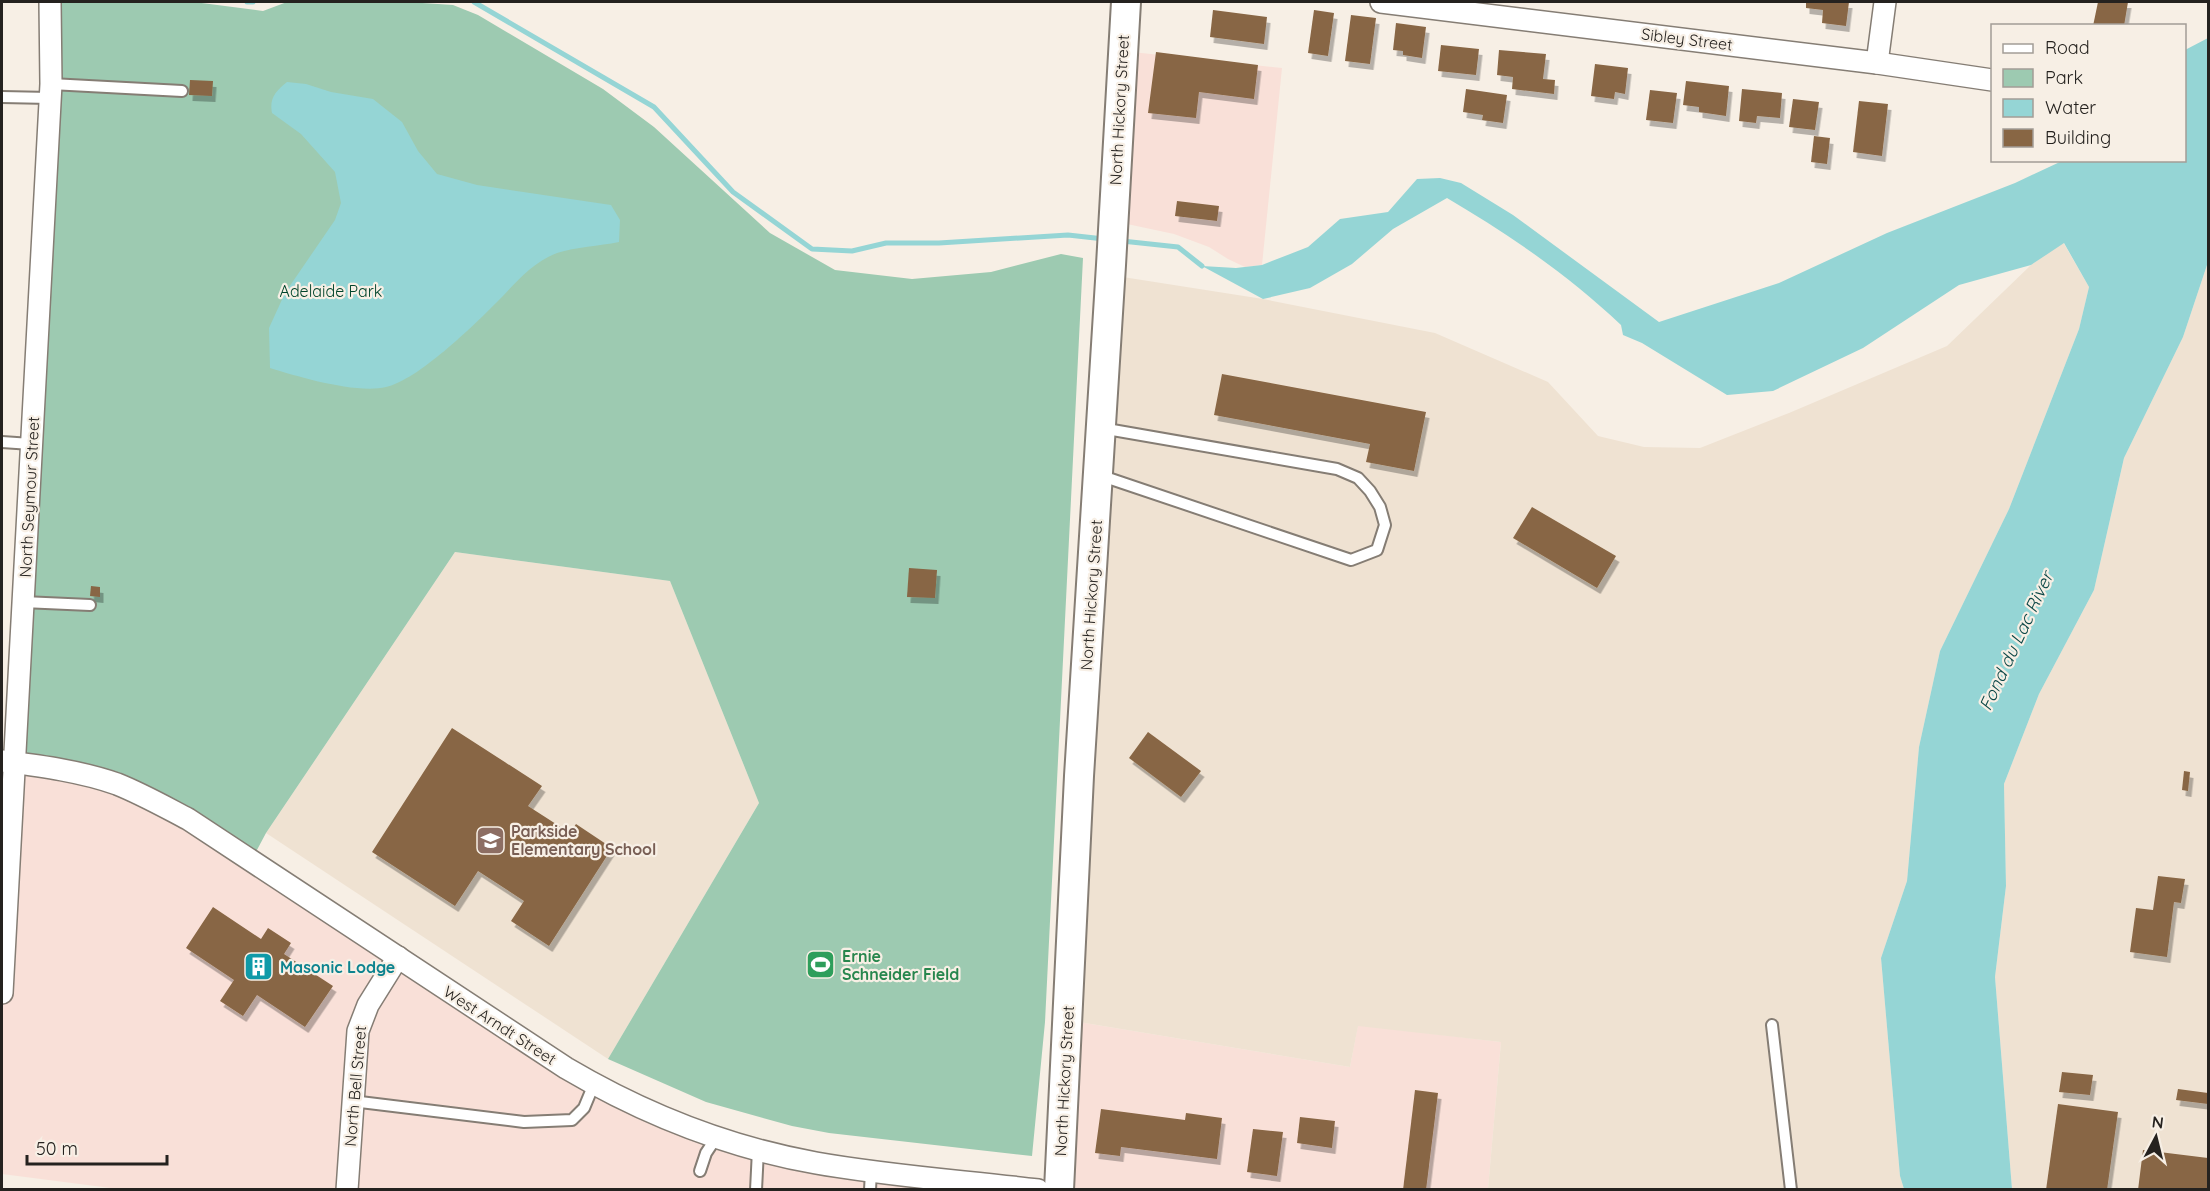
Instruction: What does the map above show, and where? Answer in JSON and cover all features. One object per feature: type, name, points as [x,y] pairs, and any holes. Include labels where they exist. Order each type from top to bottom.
[{"type":"street","name":"North Seymour Street","points":[[2,993],[8,762],[23,602],[50,91],[50,2]]},
{"type":"street","name":"North Hickory Street","points":[[1059,1190],[1079,776],[1112,265],[1126,2]]},
{"type":"street","name":"Sibley Street","points":[[1381,2],[1431,5],[1991,80]]},
{"type":"street","points":[[1877,63],[1885,2]]},
{"type":"street","name":"West Arndt Street","points":[[8,762],[86,775],[115,784],[147,797],[188,819],[545,1054],[594,1084],[660,1116],[716,1138],[820,1164],[871,1180],[1038,1190]]},
{"type":"street","name":"North Bell Street","points":[[347,1190],[356,1041],[362,1017],[398,957]]},
{"type":"lane","points":[[2,97],[50,91],[182,91]]},
{"type":"lane","points":[[1098,475],[1351,560],[1377,550],[1385,525],[1380,507],[1370,491],[1358,478],[1337,469],[1101,428]]},
{"type":"lane","points":[[2,442],[31,444]]},
{"type":"lane","points":[[23,602],[90,604]]},
{"type":"lane","points":[[1772,1025],[1791,1190]]},
{"type":"lane","points":[[352,1101],[525,1122],[572,1120],[584,1108],[594,1084]]},
{"type":"lane","points":[[700,1171],[706,1153],[716,1138]]},
{"type":"lane","points":[[756,1190],[758,1150]]},
{"type":"shaded area","points":[[1123,51],[1282,68],[1262,265],[1245,267],[1209,247],[1174,234],[1113,221]]},
{"type":"shaded area","points":[[2063,242],[2089,287],[2079,329],[2009,509],[1940,651],[1919,747],[1907,881],[1881,958],[1900,1176],[1904,1189],[1488,1189],[1501,1042],[1358,1026],[1350,1067],[1067,1020],[1110,275],[1263,299],[1435,333],[1548,382],[1598,436],[1644,447],[1700,448],[1947,346],[2031,265]]},
{"type":"shaded area","points":[[2208,262],[2208,1189],[2012,1189],[1995,977],[2006,886],[2004,784],[2039,694],[2094,590],[2124,458],[2183,337]]},
{"type":"shaded area","points":[[455,552],[670,581],[759,803],[608,1059],[266,833]]},
{"type":"shaded area","points":[[15,763],[115,784],[507,1030],[716,1138],[1038,1189],[126,1190],[2,1174],[2,993]]},
{"type":"shaded area","points":[[1067,1020],[1350,1067],[1358,1025],[1501,1042],[1488,1189],[1059,1190]]},
{"type":"green space","name":"Adelaide Park","points":[[50,2],[194,2],[263,11],[287,2],[407,2],[453,5],[478,15],[603,89],[654,127],[770,233],[835,270],[912,279],[991,272],[1061,254],[1083,258],[1045,1022],[1032,1156],[829,1133],[792,1126],[706,1102],[608,1059],[759,803],[670,581],[455,552],[266,833],[251,861],[147,797],[15,763]]},
{"type":"water","name":"Fond du Lac River","points":[[2208,38],[2208,262],[2183,337],[2124,458],[2094,590],[2039,694],[2004,784],[2006,886],[1995,977],[2012,1189],[1904,1189],[1900,1176],[1881,958],[1907,881],[1919,747],[1940,651],[2009,509],[2079,329],[2089,287],[2064,243],[2031,265],[1959,285],[1863,348],[1773,391],[1727,395],[1642,343],[1623,335],[1621,325],[1559,273],[1516,241],[1447,198],[1393,229],[1352,264],[1310,288],[1263,299],[1202,266],[1236,268],[1262,265],[1308,247],[1340,219],[1388,212],[1417,179],[1440,178],[1461,183],[1513,215],[1659,322],[1779,283],[1887,233],[2015,183],[2060,162],[2186,162],[2186,49]]},
{"type":"water","points":[[287,82],[373,99],[402,122],[418,151],[437,174],[477,185],[611,205],[620,220],[619,242],[564,251],[539,262],[444,351],[413,374],[386,387],[374,389],[328,384],[270,368],[269,328],[285,293],[335,220],[341,203],[335,172],[301,134],[272,113],[274,95]]},
{"type":"building","points":[[1806,2],[1849,2],[1846,26],[1822,23],[1823,10],[1806,8]]},
{"type":"building","points":[[2098,2],[2128,2],[2124,24],[2093,24]]},
{"type":"building","points":[[1213,10],[1267,17],[1264,44],[1210,37]]},
{"type":"building","points":[[1314,10],[1334,13],[1328,56],[1308,53]]},
{"type":"building","points":[[1351,15],[1376,18],[1370,64],[1345,61]]},
{"type":"building","points":[[1396,23],[1426,27],[1422,58],[1403,55],[1403,51],[1393,50]]},
{"type":"building","points":[[1441,45],[1479,49],[1476,75],[1438,71]]},
{"type":"building","points":[[1499,50],[1546,54],[1543,79],[1555,80],[1554,94],[1512,89],[1513,77],[1497,75]]},
{"type":"building","points":[[1156,52],[1258,65],[1254,99],[1199,92],[1196,118],[1148,113]]},
{"type":"building","points":[[1595,64],[1628,68],[1625,94],[1615,92],[1614,99],[1591,96]]},
{"type":"building","points":[[190,80],[213,81],[212,96],[189,95]]},
{"type":"building","points":[[1686,81],[1729,86],[1726,116],[1699,112],[1699,107],[1683,105]]},
{"type":"building","points":[[1466,89],[1507,95],[1503,123],[1482,120],[1483,115],[1463,112]]},
{"type":"building","points":[[1742,89],[1782,93],[1780,118],[1757,116],[1756,123],[1739,121]]},
{"type":"building","points":[[1650,90],[1677,93],[1673,123],[1646,120]]},
{"type":"building","points":[[1793,99],[1819,102],[1815,130],[1789,127]]},
{"type":"building","points":[[1859,101],[1888,104],[1882,156],[1853,152]]},
{"type":"building","points":[[1814,136],[1830,138],[1827,164],[1811,162]]},
{"type":"building","points":[[1177,201],[1219,206],[1217,221],[1175,216]]},
{"type":"building","points":[[1222,374],[1426,412],[1414,471],[1366,462],[1370,444],[1214,415]]},
{"type":"building","points":[[1532,507],[1616,556],[1597,588],[1513,538]]},
{"type":"building","points":[[909,568],[937,570],[935,598],[907,597]]},
{"type":"building","points":[[91,586],[100,587],[100,597],[90,596]]},
{"type":"building","name":"Parkside Elementary School","points":[[452,728],[542,786],[528,806],[570,833],[576,824],[612,848],[549,946],[511,921],[524,901],[478,871],[455,906],[372,852]]},
{"type":"building","points":[[1148,732],[1201,771],[1181,797],[1129,758]]},
{"type":"building","points":[[2184,771],[2190,772],[2188,791],[2182,790]]},
{"type":"building","points":[[2158,876],[2185,879],[2181,903],[2174,902],[2167,957],[2130,952],[2136,908],[2153,910]]},
{"type":"building","name":"Masonic Lodge","points":[[213,907],[261,939],[268,928],[291,943],[284,954],[333,986],[305,1027],[257,995],[243,1016],[220,1001],[234,980],[186,948]]},
{"type":"building","points":[[2062,1072],[2093,1075],[2090,1095],[2059,1092]]},
{"type":"building","points":[[2178,1089],[2208,1093],[2208,1104],[2176,1100]]},
{"type":"building","points":[[1415,1090],[1438,1093],[1426,1190],[1403,1190]]},
{"type":"building","points":[[2058,1104],[2118,1112],[2107,1190],[2046,1190]]},
{"type":"building","points":[[1101,1109],[1185,1120],[1186,1113],[1222,1118],[1217,1159],[1121,1147],[1120,1156],[1095,1153]]},
{"type":"building","points":[[1300,1117],[1335,1121],[1332,1148],[1297,1143]]},
{"type":"building","points":[[1253,1129],[1283,1132],[1277,1176],[1247,1172]]},
{"type":"building","points":[[2143,1150],[2208,1158],[2208,1190],[2138,1190]]},
{"type":"waterway","points":[[247,2],[253,2]]},
{"type":"waterway","points":[[474,2],[654,107],[733,192],[812,249],[852,251],[886,243],[939,243],[1068,235],[1104,239]]},
{"type":"waterway","points":[[1122,241],[1178,247],[1202,266]]},
{"type":"place","name":"Parkside Elementary School","points":[[490,840]]},
{"type":"place","name":"Ernie Schneider Field","points":[[821,965]]},
{"type":"place","name":"Masonic Lodge","points":[[259,967]]}]
